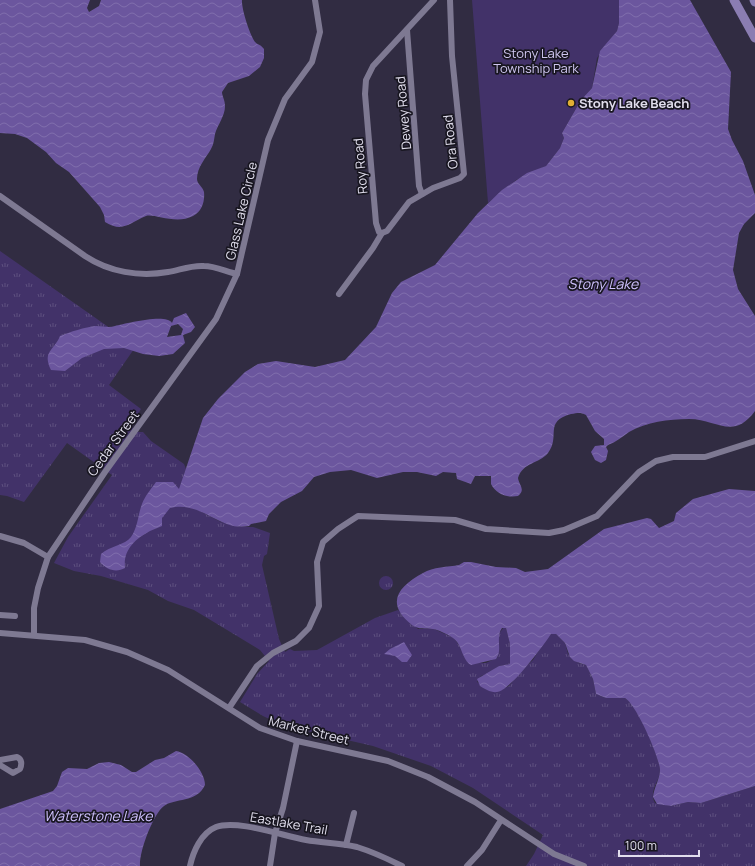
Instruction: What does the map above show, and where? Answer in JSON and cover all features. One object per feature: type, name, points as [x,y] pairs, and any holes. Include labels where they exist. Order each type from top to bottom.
[{"type":"main road","points":[[734,0],[755,38]]},
{"type":"street","name":"Glass Lake Circle","points":[[0,196],[98,265],[116,271],[144,274],[169,272],[185,267],[204,266],[237,274],[268,140],[285,99],[312,62],[320,32],[315,0]]},
{"type":"street","name":"Roy Road","points":[[382,233],[378,232],[376,223],[365,94],[366,80],[373,66],[434,0]]},
{"type":"street","name":"Ora Road","points":[[339,294],[373,248],[382,233],[387,231],[409,202],[422,194],[460,178],[464,174],[452,56],[450,0]]},
{"type":"street","name":"Dewey Road","points":[[407,30],[418,177],[422,194]]},
{"type":"street","name":"Cedar Street","points":[[34,635],[34,608],[38,588],[48,557],[105,472],[216,319],[237,274]]},
{"type":"street","points":[[229,708],[257,666],[273,653],[296,641],[309,628],[319,606],[317,562],[323,542],[338,529],[358,516],[455,520],[486,529],[549,532],[564,530],[597,516],[639,472],[656,461],[673,457],[705,457],[755,441]]},
{"type":"street","points":[[0,536],[24,544],[48,557]]},
{"type":"street","points":[[0,615],[15,616]]},
{"type":"street","name":"Market Street","points":[[0,633],[85,640],[127,652],[168,670],[260,728],[297,741],[388,761],[415,771],[452,788],[554,854],[584,866]]},
{"type":"street","points":[[270,866],[275,833],[283,808],[297,741]]},
{"type":"street","points":[[0,760],[16,757],[20,759],[21,764],[20,769],[13,773],[0,765]]},
{"type":"street","points":[[346,845],[354,813]]},
{"type":"street","points":[[467,866],[482,850],[501,820]]},
{"type":"street","name":"Eastlake Trail","points":[[190,866],[198,844],[214,828],[233,824],[305,840],[346,845],[369,851],[402,866]]},
{"type":"green space","name":"Stony Lake Township Park","points":[[472,0],[619,0],[619,23],[617,31],[597,58],[592,88],[581,100],[562,133],[564,138],[560,148],[546,166],[516,180],[488,203]]},
{"type":"green space","points":[[0,251],[117,333],[134,349],[109,385],[141,409],[130,426],[139,432],[143,432],[151,441],[184,464],[186,469],[184,474],[192,507],[221,522],[241,527],[253,527],[270,533],[267,554],[264,556],[262,565],[279,639],[285,652],[290,649],[294,651],[317,650],[375,618],[398,610],[418,629],[434,629],[454,638],[468,663],[486,663],[498,657],[498,635],[504,627],[506,628],[510,644],[510,664],[499,666],[489,673],[481,676],[477,682],[497,692],[509,686],[523,669],[533,660],[544,642],[551,634],[556,634],[565,643],[568,654],[579,663],[586,665],[593,679],[596,694],[606,698],[625,698],[630,702],[641,720],[647,731],[659,763],[660,770],[653,794],[655,803],[671,806],[688,802],[701,803],[755,786],[755,866],[526,866],[534,854],[543,835],[473,788],[431,766],[373,746],[282,725],[263,716],[240,702],[257,674],[269,661],[260,650],[194,610],[168,601],[148,590],[101,576],[74,571],[54,563],[68,537],[112,475],[67,443],[24,502],[0,495]]},
{"type":"green space","points":[[383,576],[389,576],[393,580],[393,586],[389,590],[383,590],[379,586],[379,580]]},
{"type":"water","points":[[0,0],[90,0],[87,8],[89,12],[99,6],[101,0],[242,0],[246,22],[256,43],[264,49],[264,58],[260,67],[249,76],[228,83],[222,92],[225,110],[215,134],[212,147],[197,175],[197,181],[204,192],[202,206],[199,212],[186,218],[173,219],[146,216],[126,226],[117,227],[111,225],[105,222],[104,215],[100,207],[69,172],[56,163],[46,152],[27,138],[15,134],[0,133]]},
{"type":"water","name":"Stony Lake","points":[[619,0],[690,0],[731,72],[728,129],[743,161],[755,195],[755,213],[744,224],[739,233],[733,270],[738,289],[755,316],[755,411],[747,420],[732,427],[689,419],[666,420],[650,423],[629,432],[608,445],[606,447],[608,451],[606,460],[601,463],[595,460],[591,452],[595,446],[604,445],[604,439],[595,431],[586,415],[580,413],[571,414],[557,421],[554,430],[552,447],[548,453],[544,457],[527,466],[520,473],[518,478],[522,492],[518,496],[506,496],[499,493],[491,484],[491,476],[475,476],[471,484],[457,479],[456,473],[443,472],[436,476],[417,472],[403,472],[377,478],[351,470],[330,472],[314,477],[302,491],[281,502],[269,514],[266,521],[251,524],[249,526],[239,527],[229,525],[191,508],[170,508],[162,518],[162,526],[139,538],[128,550],[125,568],[122,570],[112,570],[103,565],[100,562],[101,554],[125,542],[131,537],[135,529],[143,501],[156,482],[173,482],[179,489],[203,418],[218,399],[245,372],[258,364],[276,361],[315,367],[345,360],[376,327],[392,293],[401,282],[435,265],[478,213],[502,190],[527,173],[546,166],[560,148],[564,138],[562,133],[581,100],[592,88],[600,51],[617,31],[619,23]]},
{"type":"water","points":[[186,313],[195,327],[191,332],[183,335],[185,343],[173,354],[159,356],[143,354],[124,348],[104,349],[82,358],[65,371],[51,370],[48,355],[60,336],[96,326],[113,327],[145,320],[162,319],[168,320],[172,323],[174,318]],"holes":[[[178,324],[183,329],[181,335],[167,337],[171,326]]]},
{"type":"water","points":[[729,489],[755,491],[755,786],[701,803],[688,802],[671,806],[657,804],[653,797],[660,773],[659,763],[641,720],[630,702],[625,698],[606,698],[596,694],[593,679],[586,665],[574,661],[570,657],[565,643],[556,634],[551,634],[526,667],[510,684],[497,692],[493,692],[480,686],[477,679],[499,666],[510,664],[510,644],[506,628],[502,628],[500,632],[499,652],[496,659],[471,665],[466,660],[458,644],[453,638],[443,632],[415,627],[403,617],[399,609],[397,602],[398,596],[402,589],[414,578],[427,571],[436,568],[459,565],[464,562],[496,567],[516,568],[525,572],[548,569],[604,529],[647,518],[651,519],[659,528],[674,521],[676,513],[693,499]]},
{"type":"water","points":[[404,642],[412,655],[407,662],[402,662],[395,656],[384,654],[390,649]]},
{"type":"water","name":"Waterstone Lake","points":[[176,751],[191,759],[202,774],[205,785],[197,795],[168,804],[160,810],[151,825],[144,843],[140,866],[0,866],[0,809],[53,791],[57,786],[62,772],[68,768],[87,769],[99,763],[109,762],[121,765],[132,772],[136,772],[155,760],[164,758]]},
{"type":"place","name":"Stony Lake Beach","points":[[571,103]]}]
